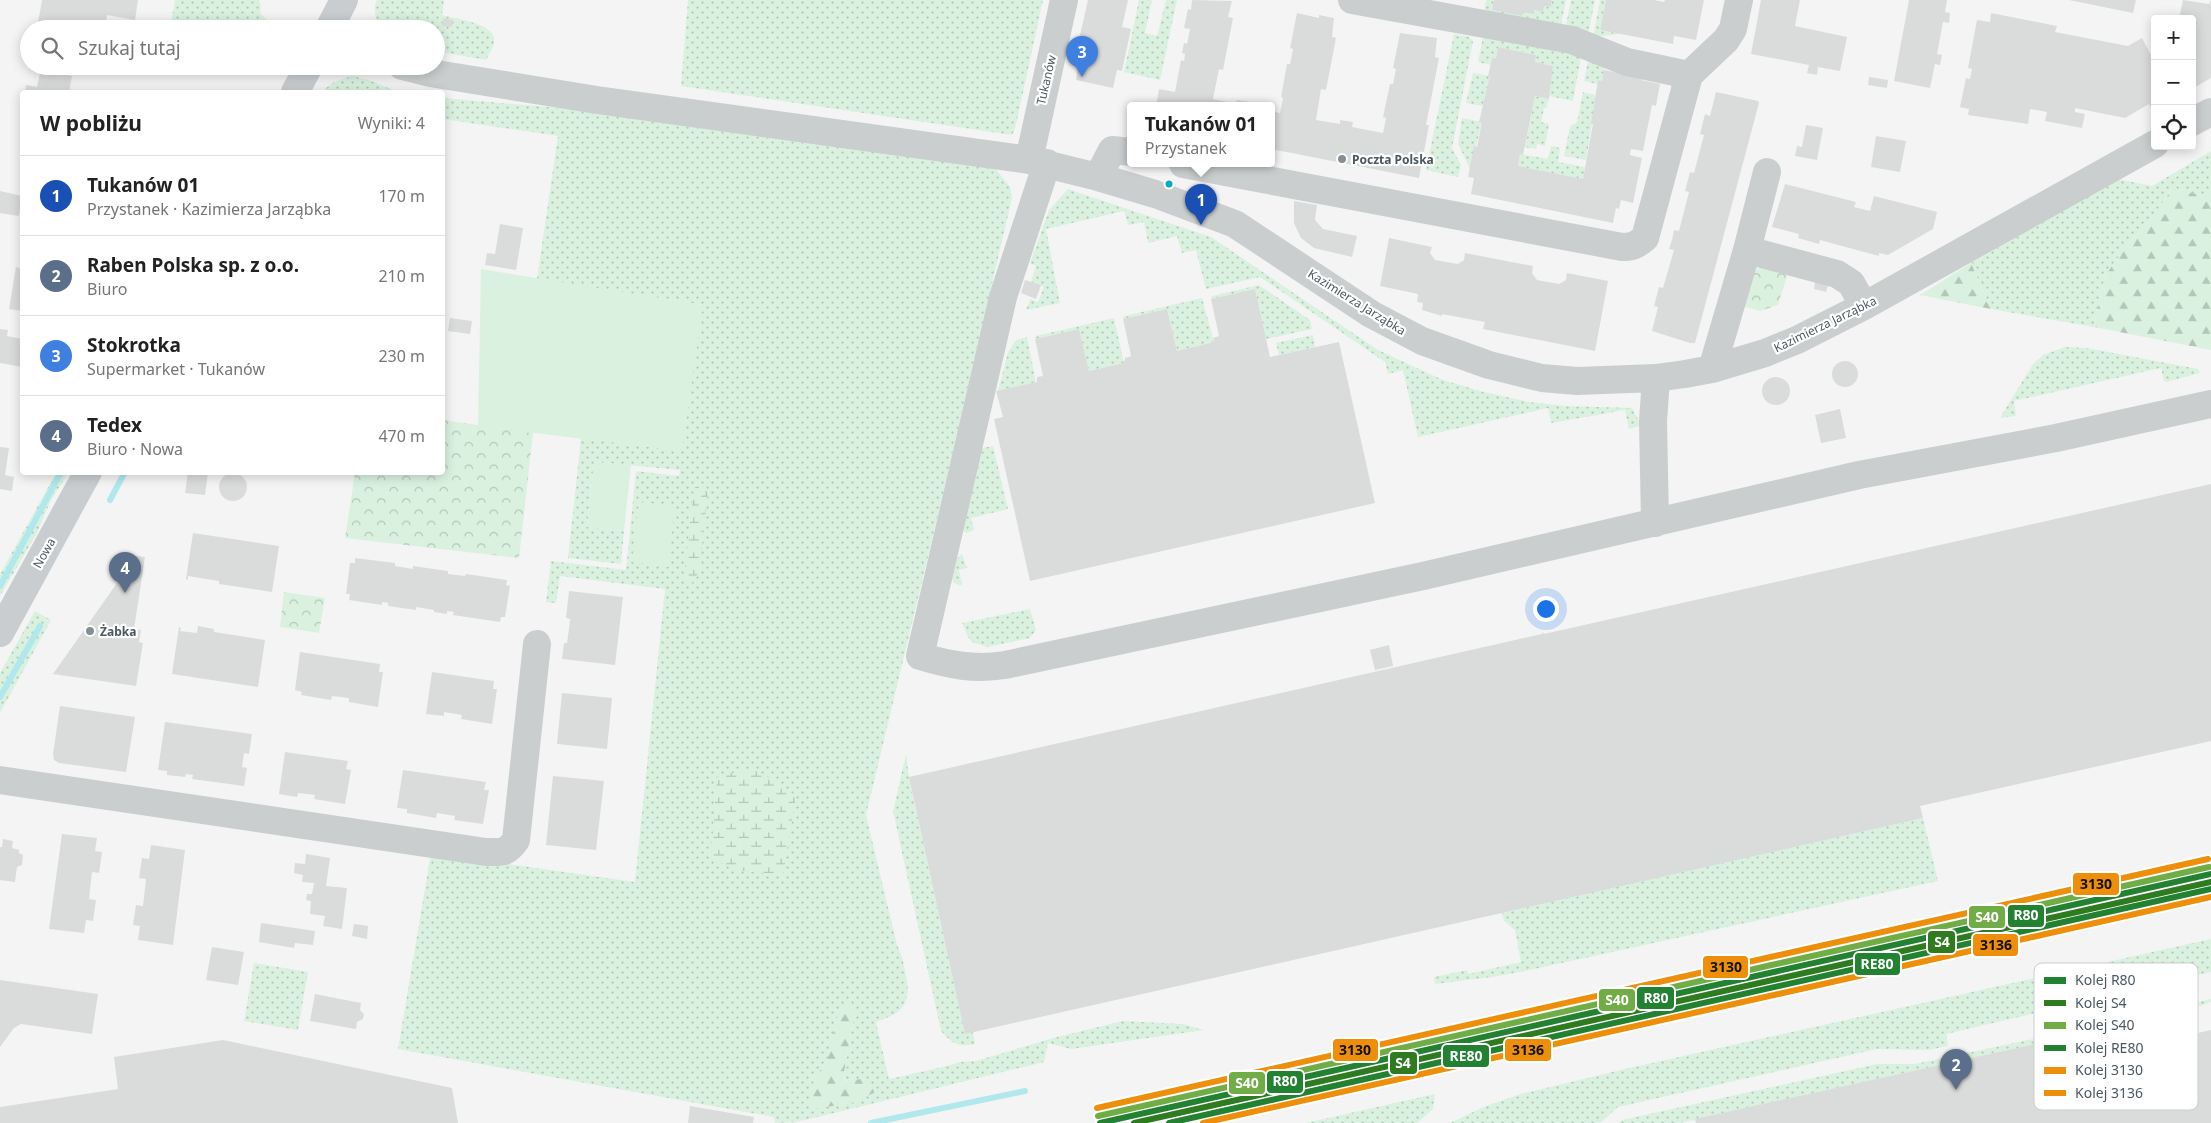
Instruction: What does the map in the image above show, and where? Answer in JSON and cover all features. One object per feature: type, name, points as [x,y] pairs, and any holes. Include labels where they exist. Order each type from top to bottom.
[{"type":"main road","points":[[334,20],[344,0]]},
{"type":"main road","points":[[296,90],[304,75]]},
{"type":"main road","name":"Nowa","points":[[0,633],[86,475]]},
{"type":"street","name":"Tukanów","points":[[1064,0],[1038,162],[1003,297],[920,656],[965,667],[994,667],[1423,576],[1655,523]]},
{"type":"street","points":[[1352,0],[1572,40],[1627,62],[1689,75]]},
{"type":"street","points":[[1200,167],[1622,247],[1631,247],[1637,245],[1645,238],[1689,75],[1726,40],[1733,29],[1740,0]]},
{"type":"street","name":"Kazimierza Jarząbka","points":[[436,75],[597,100],[1038,162],[1098,177],[1155,194],[1235,224],[1371,314],[1422,341],[1489,365],[1542,378],[1577,381],[1656,378],[1712,369],[1773,350],[1864,306],[2151,146]]},
{"type":"street","points":[[2196,120],[2211,112]]},
{"type":"street","points":[[1098,177],[1112,150],[1127,152]]},
{"type":"street","points":[[1712,369],[1747,250],[1767,172]]},
{"type":"street","points":[[1747,250],[1836,274],[1851,283],[1864,306]]},
{"type":"street","points":[[1656,378],[1654,421],[1655,523],[1859,475],[2056,438],[2211,404]]},
{"type":"street","points":[[0,780],[486,852],[503,852],[508,850],[516,840],[537,644]]},
{"type":"green space","points":[[175,0],[259,0],[261,5],[260,13],[267,20],[172,20]]},
{"type":"green space","points":[[377,0],[444,0],[442,15],[474,23],[489,30],[493,35],[494,41],[492,48],[486,60],[445,53],[445,20],[377,20],[375,15]]},
{"type":"green space","points":[[688,0],[1043,0],[1015,129],[1012,135],[681,86]]},
{"type":"green space","points":[[1139,0],[1152,0],[1145,33],[1157,36],[1166,0],[1177,0],[1160,80],[1124,72]]},
{"type":"green space","points":[[1486,0],[1494,0],[1492,10],[1522,15],[1523,12],[1534,10],[1543,12],[1544,6],[1551,7],[1552,0],[1566,0],[1560,31],[1483,15]]},
{"type":"green space","points":[[1571,0],[1595,0],[1588,35],[1565,30]]},
{"type":"green space","points":[[1600,0],[1606,0],[1600,30],[1621,34],[1593,37]]},
{"type":"green space","points":[[1484,32],[1582,52],[1573,101],[1549,96],[1553,66],[1535,62],[1536,55],[1498,47],[1496,58],[1492,58],[1490,65],[1478,62]]},
{"type":"green space","points":[[1454,34],[1469,37],[1473,41],[1452,148],[1461,165],[1458,177],[1426,170]]},
{"type":"green space","points":[[1589,55],[1606,63],[1602,81],[1598,80],[1597,84],[1584,81]]},
{"type":"green space","points":[[1473,73],[1490,76],[1483,106],[1466,103]]},
{"type":"green space","points":[[352,76],[369,80],[393,90],[324,90],[334,82]]},
{"type":"green space","points":[[1583,92],[1595,95],[1596,99],[1586,160],[1564,156],[1570,126],[1577,122]]},
{"type":"green space","points":[[1535,96],[1549,99],[1546,108],[1544,108],[1541,122],[1549,124],[1545,146],[1537,144],[1536,149],[1525,147]]},
{"type":"green space","points":[[445,98],[560,108],[995,168],[1010,187],[1012,198],[866,815],[897,945],[904,964],[908,994],[906,1001],[898,1011],[876,1022],[889,1079],[959,1062],[976,1061],[1053,1038],[1123,1021],[1183,1024],[1204,1030],[1071,1049],[1048,1043],[1044,1062],[797,1122],[775,1123],[774,1117],[398,1049],[431,853],[635,882],[665,589],[560,576],[556,603],[546,602],[551,561],[626,570],[636,471],[679,476],[680,470],[594,462],[587,527],[624,531],[621,564],[568,558],[581,438],[703,305],[537,279],[558,136],[445,119]],"holes":[[[841,1006],[853,1008],[854,1016],[843,1078],[849,1082],[861,1079],[811,1107],[818,1073],[827,1062]]]},
{"type":"green space","points":[[1462,118],[1482,122],[1470,169],[1458,144]]},
{"type":"green space","points":[[1551,146],[1560,148],[1558,162],[1585,167],[1583,179],[1518,166],[1520,154],[1548,159]]},
{"type":"green space","points":[[2211,151],[2211,197],[2171,190],[2149,222],[2124,249],[2105,276],[2094,327],[1991,309],[1971,263],[2118,179],[2152,186]]},
{"type":"green space","points":[[1068,189],[1211,237],[1378,350],[1443,380],[1529,402],[1566,406],[1632,408],[1639,421],[1643,421],[1642,425],[1629,429],[1625,410],[1551,423],[1548,408],[1418,437],[1403,370],[1388,374],[1385,362],[1260,277],[1206,289],[1196,250],[1182,253],[1177,236],[1148,243],[1144,222],[1128,225],[1124,211],[1046,229],[1060,303],[1026,310],[1030,299],[1038,302],[1044,287],[1031,282],[1036,266],[1030,263],[1049,210]]},
{"type":"green space","points":[[2172,189],[2211,197],[2211,350],[2094,327],[2105,276],[2124,249],[2149,222]]},
{"type":"green space","points":[[1971,263],[1991,309],[1920,295]]},
{"type":"green space","points":[[1761,267],[1788,273],[1778,305],[1760,311],[1743,306],[1754,271]]},
{"type":"green space","points":[[481,269],[703,305],[682,451],[478,426]]},
{"type":"green space","points":[[1259,285],[1310,320],[1312,329],[1266,339],[1255,289],[1211,299],[1212,296]]},
{"type":"green space","points":[[1202,298],[1214,342],[1177,351],[1167,309],[1123,319],[1124,316]]},
{"type":"green space","points":[[1114,318],[1124,363],[1089,371],[1079,329],[1035,339],[1036,336]]},
{"type":"green space","points":[[1313,335],[1315,347],[1279,355],[1276,343]]},
{"type":"green space","points":[[1027,337],[1036,382],[998,391],[1008,352],[1016,340]]},
{"type":"green space","points":[[2065,347],[2087,348],[2198,369],[2200,373],[2166,382],[2164,381],[2161,368],[2014,401],[2016,416],[2000,418],[2033,364],[2043,355]]},
{"type":"green space","points":[[445,420],[533,433],[519,558],[345,538],[355,475],[445,475]]},
{"type":"green space","points":[[993,446],[1008,509],[971,518],[974,530],[966,533],[962,529],[978,449]]},
{"type":"green space","points":[[594,462],[631,465],[624,531],[587,527]]},
{"type":"green space","points":[[55,475],[67,475],[50,502],[37,533],[0,596],[0,574]]},
{"type":"green space","points":[[705,483],[708,493],[699,572],[692,583],[684,577],[694,488]]},
{"type":"green space","points":[[639,502],[675,506],[668,567],[632,562]]},
{"type":"green space","points":[[962,554],[967,568],[959,570],[961,586],[954,583],[952,571],[954,563]]},
{"type":"green space","points":[[284,592],[325,598],[319,633],[280,627]]},
{"type":"green space","points":[[1030,609],[1036,630],[1030,638],[988,647],[974,643],[969,639],[962,623]]},
{"type":"green space","points":[[35,611],[51,620],[0,713],[0,673]]},
{"type":"green space","points":[[906,754],[909,778],[965,1033],[973,1032],[975,1044],[956,1044],[941,1031],[893,811]]},
{"type":"green space","points":[[754,768],[796,796],[783,875],[735,870],[711,857],[717,777]]},
{"type":"green space","points":[[1923,818],[1938,881],[1525,971],[1435,984],[1434,977],[1467,970],[1468,974],[1521,962],[1515,930],[1504,921],[1502,913]]},
{"type":"green space","points":[[2211,939],[2211,972],[2198,975],[2198,963],[2103,963]]},
{"type":"green space","points":[[254,963],[308,972],[298,1030],[244,1021]]},
{"type":"green space","points":[[2034,978],[2034,1013],[1946,1034],[1948,1046],[1928,1050],[1877,1049],[1618,1107],[1600,1123],[1450,1123],[1486,1106],[1521,1094]]},
{"type":"green space","points":[[2211,999],[2211,1002],[2198,1007],[2198,1002]]},
{"type":"green space","points":[[845,1005],[853,1008],[854,1016],[843,1078],[846,1081],[861,1079],[869,1082],[875,1092],[856,1102],[815,1109],[809,1104],[814,1078],[827,1062],[839,1010],[841,1006]]},
{"type":"green space","points":[[2034,1039],[2034,1044],[1679,1123],[1619,1123],[1622,1120],[1877,1064],[1915,1064]]},
{"type":"green space","points":[[1435,1094],[1433,1109],[1417,1123],[1306,1123]]},
{"type":"building","points":[[42,0],[138,0],[135,20],[107,15],[106,20],[38,20]]},
{"type":"building","points":[[1088,0],[1128,0],[1122,27],[1131,29],[1122,71],[1117,70],[1113,88],[1076,80],[1079,62],[1074,61]]},
{"type":"building","points":[[1192,0],[1232,1],[1228,17],[1233,18],[1223,70],[1219,69],[1213,99],[1227,102],[1157,102],[1159,89],[1175,92],[1181,60],[1184,61],[1185,54],[1182,53],[1184,43],[1187,44],[1190,29],[1184,28],[1188,9],[1191,10]]},
{"type":"building","points":[[1494,0],[1552,0],[1551,7],[1544,6],[1543,12],[1534,10],[1533,14],[1523,12],[1522,16],[1492,10]]},
{"type":"building","points":[[1606,0],[1654,0],[1664,2],[1665,0],[1704,0],[1696,40],[1674,36],[1673,44],[1600,30]]},
{"type":"building","points":[[1761,0],[1800,0],[1795,26],[1847,37],[1840,71],[1818,67],[1817,75],[1807,73],[1809,65],[1751,54]]},
{"type":"building","points":[[1909,0],[1947,0],[1945,12],[1950,13],[1949,23],[1943,22],[1937,54],[1942,55],[1940,65],[1935,64],[1930,88],[1894,81]]},
{"type":"building","points":[[2069,0],[2136,0],[2133,13]]},
{"type":"building","points":[[2183,0],[2209,4],[2211,0],[2211,78],[2196,87],[2196,15],[2180,15]]},
{"type":"building","points":[[1297,13],[1319,18],[1319,15],[1334,18],[1332,37],[1336,38],[1326,90],[1321,89],[1316,120],[1340,124],[1340,120],[1353,122],[1352,127],[1383,133],[1386,118],[1383,117],[1390,84],[1393,84],[1396,69],[1393,68],[1400,33],[1437,38],[1435,57],[1439,58],[1426,125],[1429,125],[1419,178],[1275,150],[1275,112],[1280,113],[1287,64],[1290,64],[1293,49],[1290,48]]},
{"type":"building","points":[[1991,13],[2057,26],[2055,32],[2128,46],[2142,38],[2151,55],[2151,108],[2149,104],[2125,118],[2075,108],[2075,112],[2085,114],[2082,128],[2045,121],[2047,112],[2030,109],[2028,124],[1968,115],[1969,109],[1960,107],[1966,78],[1970,79],[1972,69],[1968,68],[1977,20],[1990,22]]},
{"type":"building","points":[[443,18],[453,20],[452,27],[445,26],[445,20],[443,20]]},
{"type":"building","points":[[1498,47],[1536,55],[1535,62],[1553,66],[1549,99],[1535,96],[1523,155],[1520,154],[1518,166],[1583,179],[1593,124],[1591,124],[1598,80],[1602,81],[1604,70],[1642,77],[1641,80],[1660,84],[1656,106],[1652,105],[1643,151],[1631,149],[1630,155],[1642,158],[1633,203],[1621,200],[1619,209],[1616,208],[1613,223],[1471,194],[1474,178],[1468,177],[1474,146],[1477,147],[1482,122],[1479,122],[1490,76],[1488,76],[1492,58],[1496,58]]},
{"type":"building","points":[[40,75],[72,76],[69,90],[25,90],[26,85],[37,87]]},
{"type":"building","points":[[1869,77],[1888,80],[1887,88],[1868,85]]},
{"type":"building","points":[[1716,92],[1758,101],[1759,103],[1695,343],[1690,343],[1652,331],[1658,307],[1654,306],[1659,287],[1663,288],[1674,250],[1669,249],[1674,230],[1679,231],[1689,192],[1685,191],[1690,172],[1694,173],[1704,135],[1700,134],[1705,114],[1710,116]]},
{"type":"building","points":[[1806,125],[1823,128],[1817,160],[1795,156],[1797,146],[1802,147]]},
{"type":"building","points":[[1876,136],[1906,141],[1900,172],[1871,167]]},
{"type":"building","points":[[1785,184],[1856,202],[1854,207],[1870,211],[1874,196],[1937,212],[1933,229],[1888,255],[1879,253],[1879,256],[1820,240],[1819,244],[1798,238],[1799,234],[1772,227]]},
{"type":"building","points":[[0,191],[20,196],[19,216],[0,213]]},
{"type":"building","points":[[1294,201],[1317,205],[1315,220],[1323,229],[1357,236],[1352,257],[1314,248],[1301,238],[1294,223]]},
{"type":"building","points":[[500,224],[523,228],[516,270],[485,265],[487,253],[495,254]]},
{"type":"building","points":[[1389,238],[1432,247],[1430,253],[1435,260],[1458,264],[1464,260],[1465,253],[1533,266],[1532,273],[1537,280],[1559,284],[1566,280],[1567,273],[1608,281],[1595,351],[1483,329],[1485,322],[1442,314],[1442,316],[1422,310],[1423,303],[1417,302],[1418,294],[1380,286]]},
{"type":"building","points":[[16,267],[20,268],[20,311],[9,309]]},
{"type":"building","points":[[1025,280],[1041,285],[1036,299],[1021,293]]},
{"type":"building","points":[[1815,282],[1828,285],[1826,292],[1814,289]]},
{"type":"building","points":[[1255,289],[1270,357],[1339,342],[1375,503],[1030,581],[994,419],[1003,417],[996,391],[1037,382],[1037,377],[1043,376],[1035,339],[1079,329],[1089,371],[1124,363],[1125,358],[1131,356],[1123,319],[1167,309],[1177,351],[1214,342],[1213,338],[1219,336],[1211,299]]},
{"type":"building","points":[[450,318],[472,321],[470,334],[448,331]]},
{"type":"building","points":[[0,329],[8,330],[7,336],[20,339],[20,367],[0,363]]},
{"type":"building","points":[[1845,361],[1854,365],[1858,374],[1854,383],[1845,387],[1836,383],[1832,374],[1836,365]]},
{"type":"building","points":[[1776,377],[1786,381],[1790,391],[1786,401],[1776,405],[1766,401],[1762,391],[1766,381]]},
{"type":"building","points":[[1840,409],[1846,438],[1821,443],[1815,415]]},
{"type":"building","points":[[0,447],[9,448],[5,475],[14,477],[12,491],[0,489]]},
{"type":"building","points":[[188,475],[208,475],[205,495],[185,493]]},
{"type":"building","points":[[226,475],[240,475],[246,481],[246,493],[239,500],[227,500],[220,493],[220,481]]},
{"type":"building","points":[[2211,484],[2211,741],[1920,806],[1923,818],[965,1034],[909,777],[1542,634],[1542,632],[1544,634]]},
{"type":"building","points":[[193,533],[279,546],[272,592],[219,584],[219,581],[188,576],[188,580],[186,579]]},
{"type":"building","points":[[136,556],[145,557],[134,629],[141,630],[139,642],[143,643],[136,686],[53,674]]},
{"type":"building","points":[[355,558],[395,563],[395,566],[413,569],[413,566],[448,571],[448,574],[465,576],[466,574],[507,580],[506,585],[510,586],[505,617],[501,617],[500,622],[453,615],[454,612],[447,611],[447,614],[416,607],[416,610],[388,606],[388,603],[382,602],[382,605],[349,600],[350,594],[346,594],[350,563],[355,563]]},
{"type":"building","points":[[569,591],[623,597],[615,665],[562,659],[564,643],[567,643],[570,621],[570,619],[566,618]]},
{"type":"building","points":[[198,626],[214,629],[214,632],[265,640],[258,687],[172,674],[179,627],[181,628],[180,631],[197,633]]},
{"type":"building","points":[[1389,645],[1393,666],[1375,670],[1370,650]]},
{"type":"building","points":[[300,652],[380,664],[379,672],[383,672],[378,707],[349,702],[349,698],[332,696],[331,700],[301,695],[302,692],[295,690]]},
{"type":"building","points":[[432,672],[494,681],[493,689],[497,689],[492,724],[461,719],[462,715],[444,712],[444,716],[426,714]]},
{"type":"building","points":[[562,693],[612,698],[607,749],[557,744]]},
{"type":"building","points":[[60,706],[135,717],[126,772],[59,763],[54,760],[53,754]]},
{"type":"building","points":[[165,722],[252,734],[249,754],[244,753],[242,767],[247,768],[244,786],[192,779],[193,775],[186,774],[185,777],[167,775],[167,771],[158,770]]},
{"type":"building","points":[[285,752],[348,761],[346,769],[351,770],[345,804],[314,799],[315,795],[298,793],[297,797],[279,794]]},
{"type":"building","points":[[403,770],[486,782],[484,790],[489,790],[483,824],[454,820],[455,816],[437,813],[436,818],[407,813],[407,809],[397,808]]},
{"type":"building","points":[[553,776],[604,781],[596,850],[546,845]]},
{"type":"building","points":[[62,834],[97,838],[95,851],[102,852],[99,873],[92,872],[89,899],[96,900],[93,921],[86,920],[84,933],[49,929]]},
{"type":"building","points":[[3,839],[13,841],[12,848],[19,850],[19,853],[23,855],[22,865],[17,867],[15,882],[0,880],[0,847],[2,847]]},
{"type":"building","points":[[151,845],[185,850],[173,945],[138,940],[140,926],[133,925],[136,905],[143,906],[146,879],[139,878],[142,858],[149,859]]},
{"type":"building","points":[[306,854],[330,858],[326,886],[347,888],[342,929],[323,926],[325,916],[310,914],[311,901],[306,900],[307,894],[312,894],[314,883],[302,882],[303,875],[294,873],[295,863],[305,864]]},
{"type":"building","points":[[261,923],[315,931],[313,945],[295,943],[294,948],[259,942]]},
{"type":"building","points":[[354,924],[368,926],[367,939],[352,936]]},
{"type":"building","points":[[212,947],[244,952],[238,985],[206,980]]},
{"type":"building","points":[[0,980],[98,994],[92,1034],[21,1024],[14,1028],[0,1047]]},
{"type":"building","points":[[315,994],[361,1003],[360,1010],[364,1014],[363,1019],[357,1022],[356,1029],[310,1021]]},
{"type":"building","points":[[2211,1030],[2211,1123],[1696,1123],[1695,1119],[2034,1044],[2034,1110],[2198,1110],[2198,1033]]},
{"type":"building","points":[[223,1040],[452,1088],[458,1123],[0,1123],[0,1107],[118,1089],[114,1057]]},
{"type":"building","points":[[690,1106],[754,1117],[753,1123],[688,1123]]},
{"type":"waterway","points":[[0,586],[59,475]]},
{"type":"waterway","points":[[110,500],[123,475]]},
{"type":"waterway","points":[[0,697],[40,626]]},
{"type":"waterway","points":[[871,1123],[1025,1091]]},
{"type":"rail line","name":"3130","points":[[1097,1108],[2208,859]]},
{"type":"rail line","name":"S40","points":[[1098,1116],[2209,867]]},
{"type":"rail line","name":"R80","points":[[1100,1123],[2211,874]]},
{"type":"rail line","name":"S4","points":[[1134,1123],[2211,882]]},
{"type":"rail line","name":"RE80","points":[[1169,1123],[2211,889]]},
{"type":"rail line","name":"3136","points":[[1203,1123],[2211,897]]},
{"type":"place","name":"Stokrotka","points":[[1082,77]]},
{"type":"place","name":"Poczta Polska","points":[[1342,159]]},
{"type":"place","name":"Tukanów 01","points":[[1201,225]]},
{"type":"place","name":"Tedex","points":[[125,593]]},
{"type":"place","name":"Żabka","points":[[90,631]]},
{"type":"place","name":"Raben Polska sp. z o.o.","points":[[1956,1090]]}]
